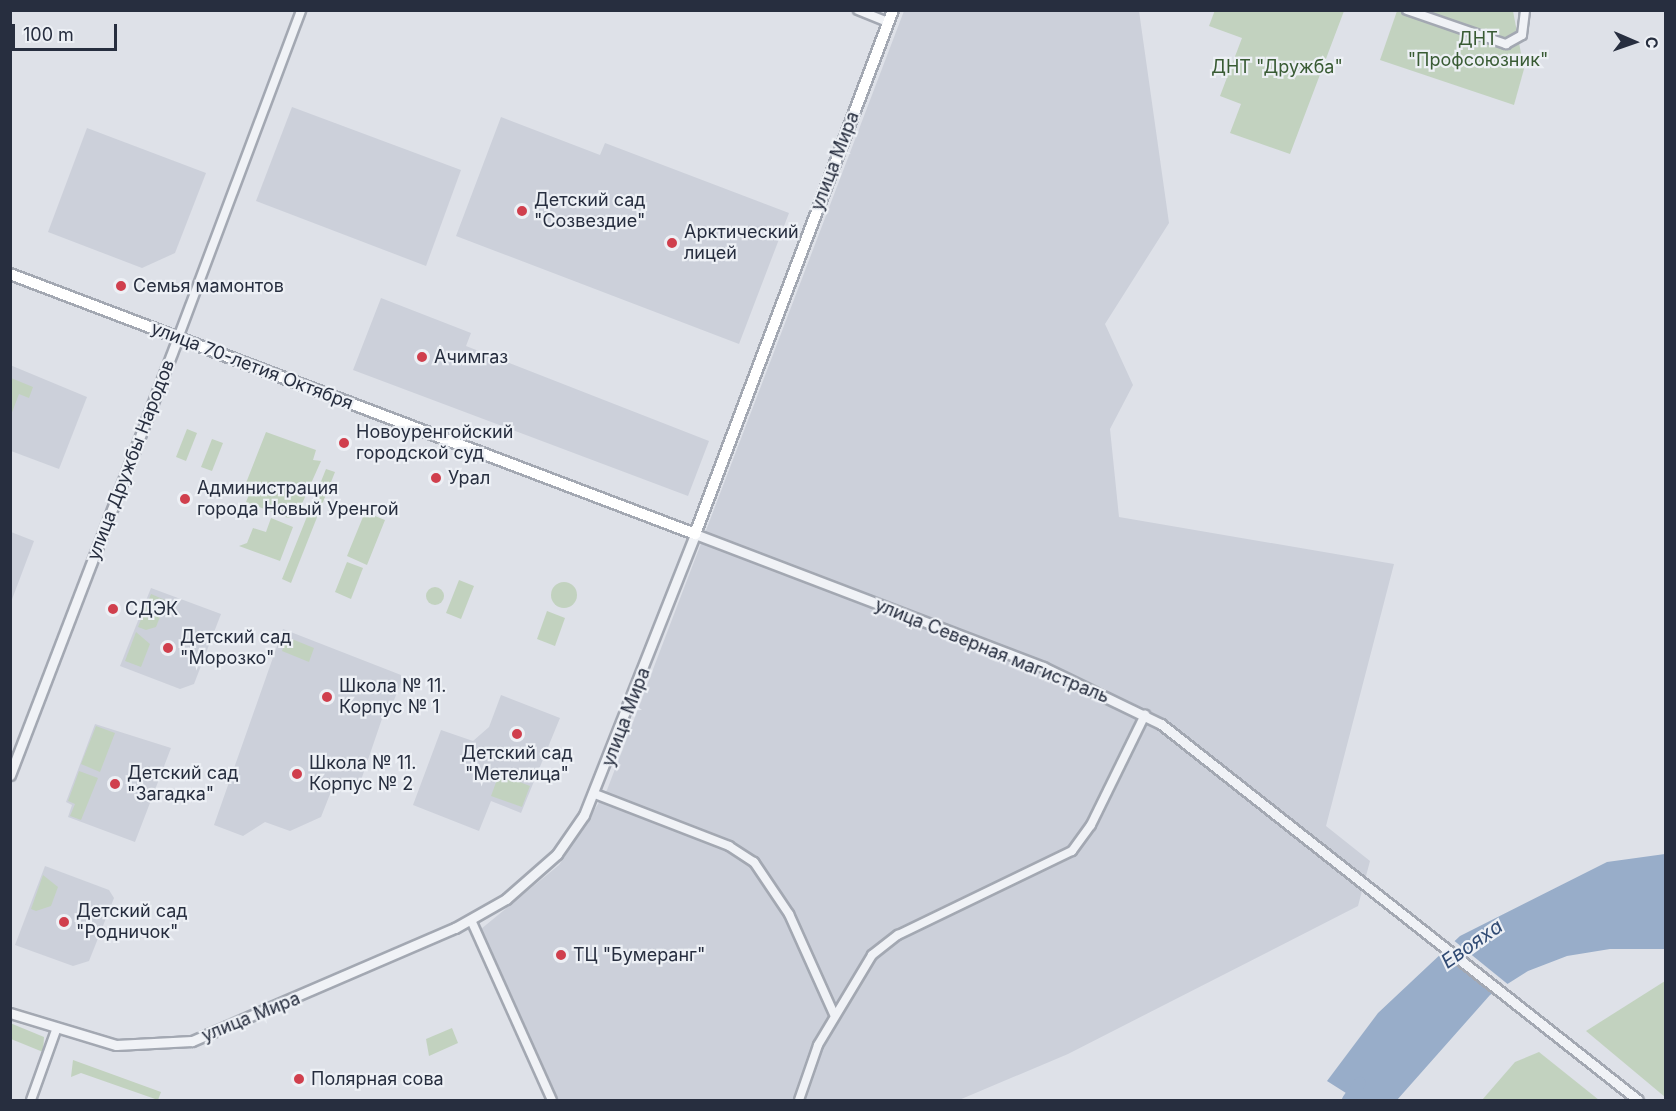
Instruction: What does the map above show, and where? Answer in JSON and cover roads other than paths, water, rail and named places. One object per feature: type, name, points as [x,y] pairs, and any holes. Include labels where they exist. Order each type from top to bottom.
[{"type":"main road","name":"улица Мира","points":[[695,534],[893,10]]},
{"type":"main road","name":"улица 70-летия Октября","points":[[10,274],[695,534]]},
{"type":"street","name":"улица Дружбы Народов","points":[[10,775],[302,10]]},
{"type":"street","points":[[858,10],[888,22]]},
{"type":"street","points":[[1407,10],[1506,44],[1522,35],[1525,10]]},
{"type":"street","name":"улица Северная магистраль","points":[[695,534],[1043,667],[1145,715],[1197,748],[1538,1018],[1638,1101]]},
{"type":"street","name":"улица Мира","points":[[10,1013],[57,1030],[132,1047],[192,1041],[471,920],[549,862],[595,794],[695,534]]},
{"type":"street","points":[[798,1101],[834,1014],[860,971],[888,941],[1072,851],[1091,825],[1145,715]]},
{"type":"street","points":[[595,794],[729,846],[753,862],[789,914],[834,1014]]},
{"type":"street","points":[[471,920],[552,1101]]},
{"type":"street","points":[[31,1101],[57,1030]]},
{"type":"water","points":[[1665,854],[1665,949],[1610,949],[1567,956],[1528,971],[1490,995],[1397,1100],[1357,1100],[1327,1081],[1378,1013],[1460,936],[1607,862]]},
{"type":"waterway","name":"Евояха","points":[[1348,1100],[1360,1083]]},
{"type":"place","name":"Детский сад \"Созвездие\"","points":[[522,211]]},
{"type":"place","name":"Арктический лицей","points":[[672,243]]},
{"type":"place","name":"Семья мамонтов","points":[[121,286]]},
{"type":"place","name":"Ачимгаз","points":[[422,357]]},
{"type":"place","name":"Новоуренгойский городской суд","points":[[344,443]]},
{"type":"place","name":"Урал","points":[[436,478]]},
{"type":"place","name":"Администрация города Новый Уренгой","points":[[185,499]]},
{"type":"place","name":"СДЭК","points":[[113,609]]},
{"type":"place","name":"Детский сад \"Морозко\"","points":[[168,648]]},
{"type":"place","name":"Школа № 11. Корпус № 1","points":[[327,697]]},
{"type":"place","name":"Детский сад \"Метелица\"","points":[[517,734]]},
{"type":"place","name":"Школа № 11. Корпус № 2","points":[[297,774]]},
{"type":"place","name":"Детский сад \"Загадка\"","points":[[115,784]]},
{"type":"place","name":"Детский сад \"Родничок\"","points":[[64,922]]},
{"type":"place","name":"ТЦ \"Бумеранг\"","points":[[561,955]]},
{"type":"place","name":"Полярная сова","points":[[299,1079]]},
{"type":"park label","name":"ДНТ \"Профсоюзник\"","points":[[1478,50]]},
{"type":"park label","name":"ДНТ \"Дружба\"","points":[[1277,67]]}]
